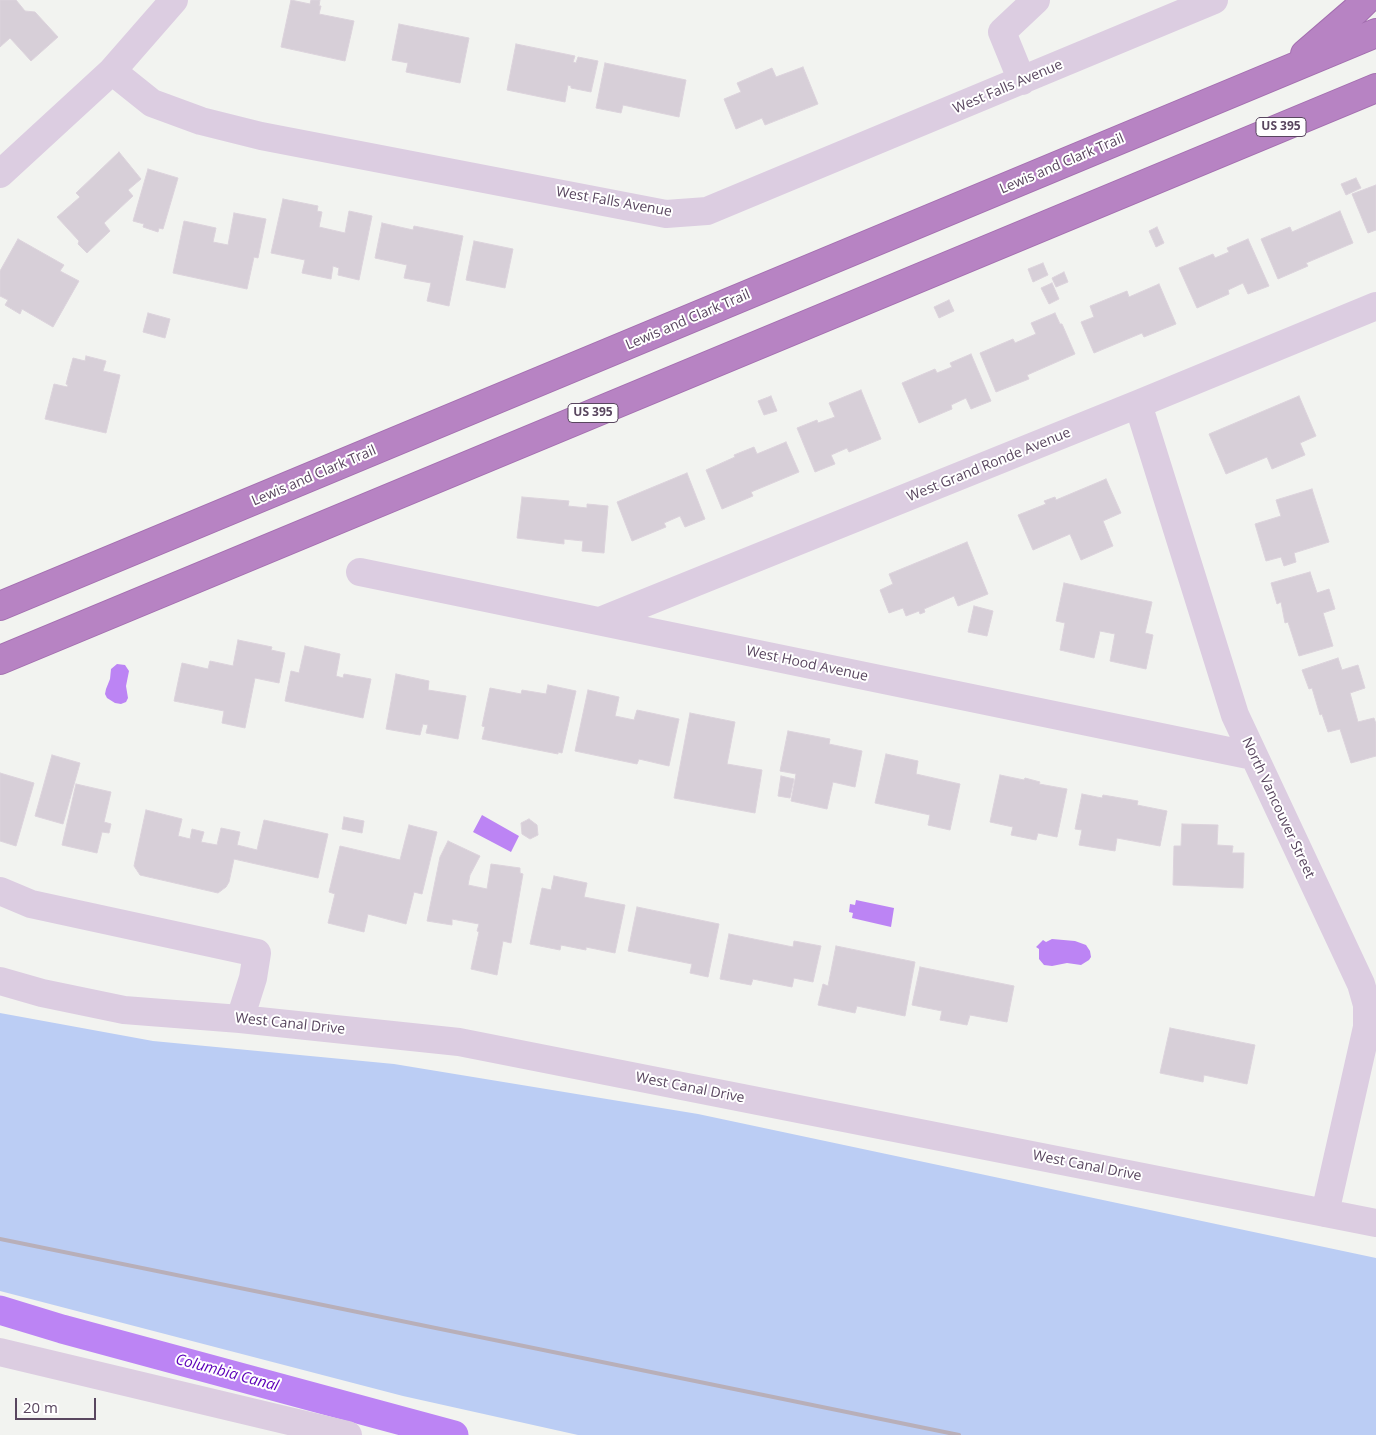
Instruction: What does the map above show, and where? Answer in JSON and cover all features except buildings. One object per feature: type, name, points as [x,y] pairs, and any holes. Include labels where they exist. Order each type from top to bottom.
[{"type":"highway","points":[[1285,71],[1366,0]]},
{"type":"highway","name":"Lewis and Clark Trail","points":[[0,606],[1376,33]]},
{"type":"highway","name":"US 395","points":[[0,660],[1376,88]]},
{"type":"street","points":[[0,174],[112,71],[174,0]]},
{"type":"street","points":[[1022,81],[1002,32],[1036,0]]},
{"type":"street","name":"West Falls Avenue","points":[[112,71],[152,103],[201,121],[261,136],[666,214],[707,211],[1214,0]]},
{"type":"street","name":"West Grand Ronde Avenue","points":[[600,621],[1376,306]]},
{"type":"street","name":"North Vancouver Street","points":[[1138,404],[1235,715],[1361,984],[1367,1005],[1366,1027],[1325,1213]]},
{"type":"street","name":"West Hood Avenue","points":[[360,572],[1253,756]]},
{"type":"street","points":[[0,891],[30,904],[257,953],[253,978],[240,1019]]},
{"type":"street","name":"West Canal Drive","points":[[0,981],[42,993],[124,1010],[240,1019],[460,1042],[1376,1223]]},
{"type":"street","points":[[0,1352],[348,1435]]},
{"type":"shaded area","points":[[117,664],[125,665],[129,671],[126,686],[128,698],[126,702],[121,704],[107,698],[105,694],[111,669]]},
{"type":"shaded area","points":[[482,815],[519,836],[511,852],[473,832]]},
{"type":"shaded area","points":[[856,900],[894,908],[891,927],[852,918],[853,913],[849,912],[850,904],[855,905]]},
{"type":"shaded area","points":[[1052,939],[1075,941],[1086,945],[1091,957],[1081,965],[1067,963],[1052,966],[1044,965],[1039,959],[1039,949],[1036,947],[1043,940],[1046,942]]},
{"type":"shaded area","points":[[0,1013],[153,1041],[394,1064],[698,1114],[1376,1258],[1376,1435],[578,1435],[403,1396],[0,1291]]},
{"type":"waterway","name":"Columbia Canal","points":[[0,1310],[62,1329],[454,1435]]},
{"type":"railway","points":[[0,1239],[959,1435]]}]
